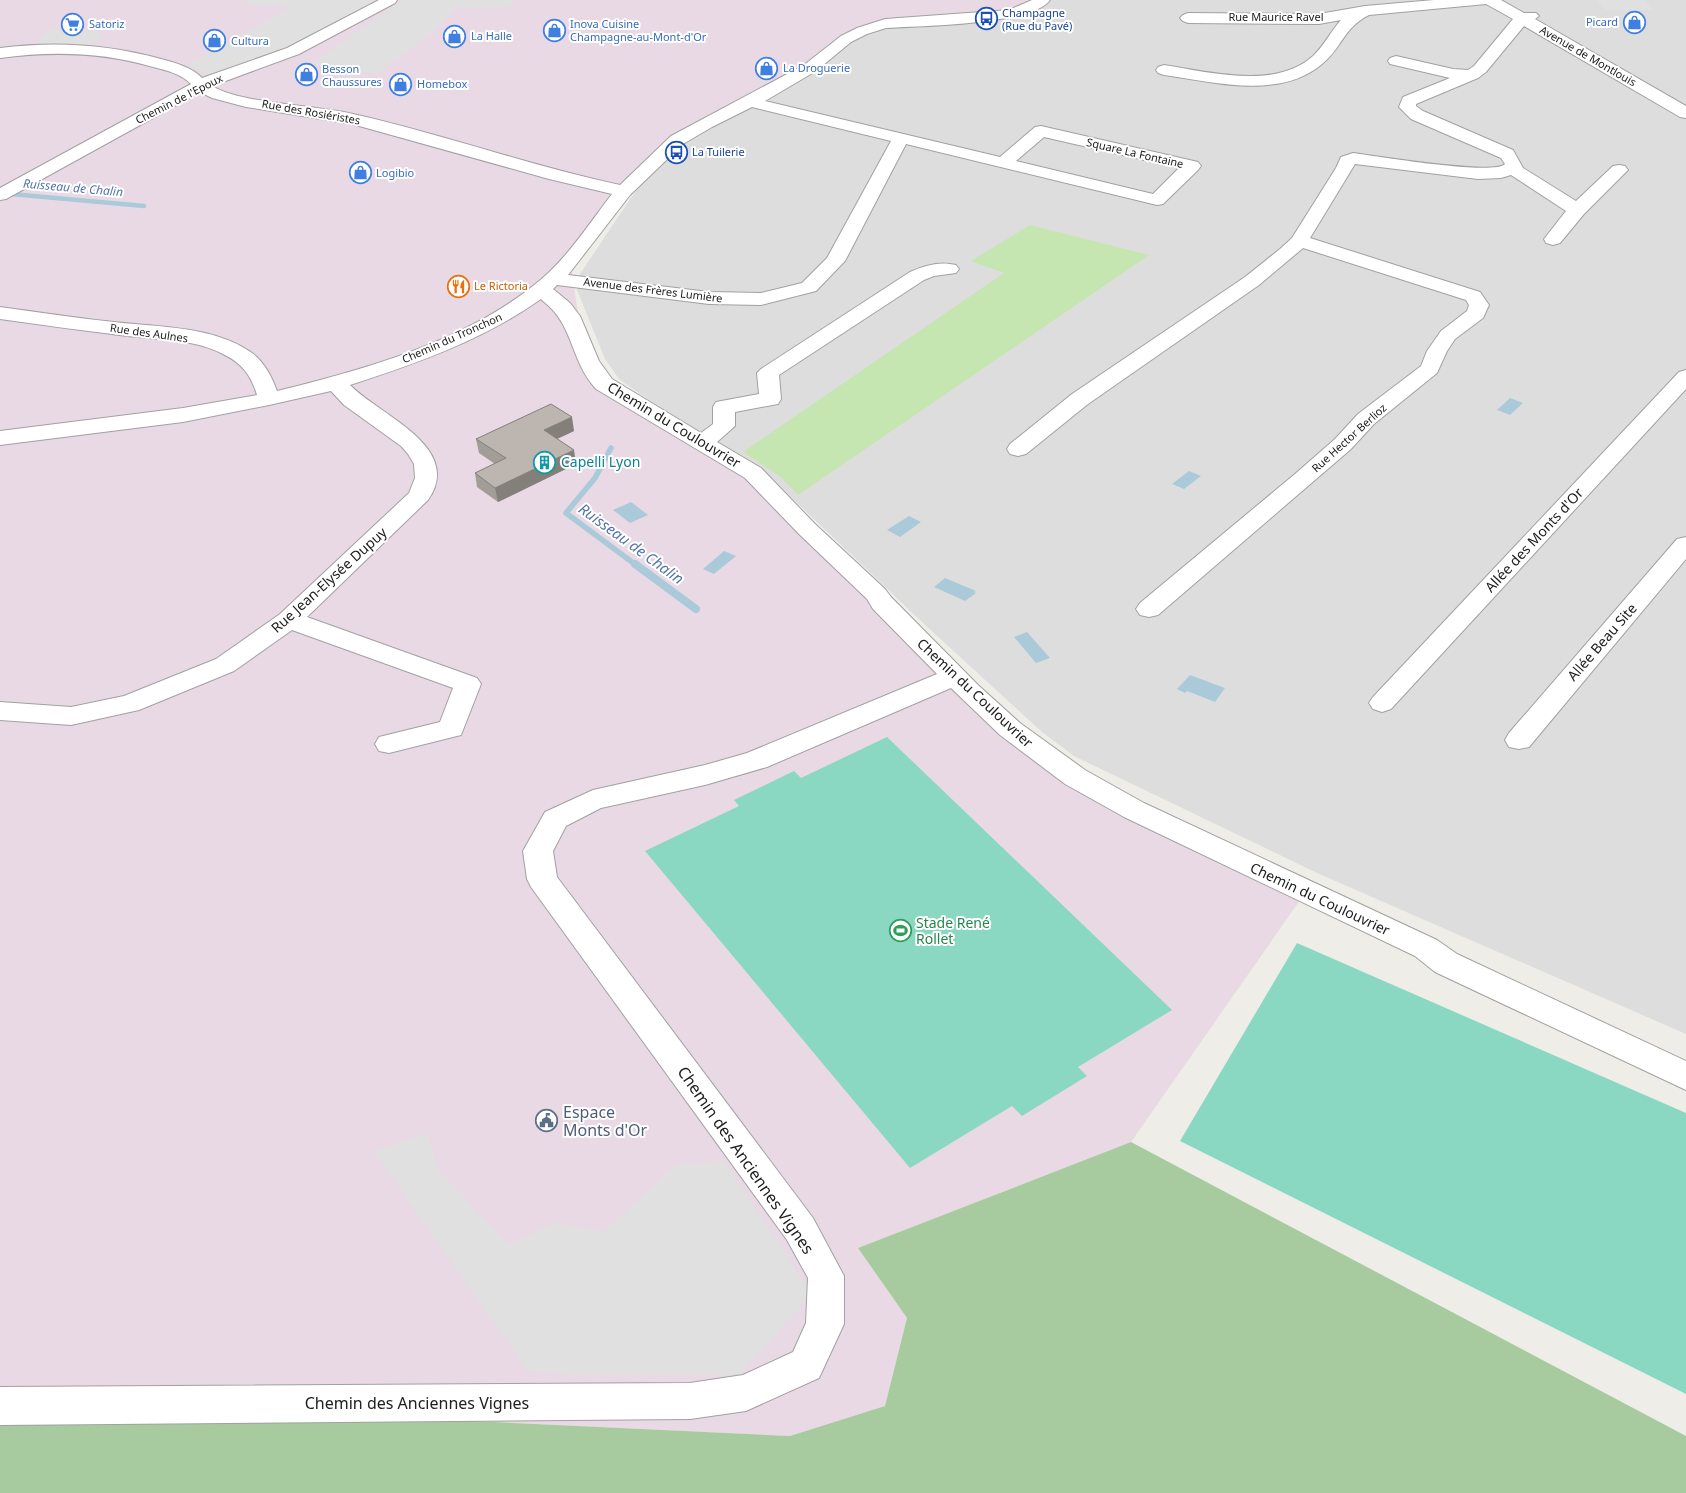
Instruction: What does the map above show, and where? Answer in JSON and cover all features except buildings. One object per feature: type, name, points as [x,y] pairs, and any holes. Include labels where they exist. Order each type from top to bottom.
[{"type":"street","name":"Chemin de l'Epoux","points":[[7,191],[201,85],[218,77],[293,51],[390,0]]},
{"type":"street","name":"Chemin du Tronchon","points":[[985,14],[1010,6],[1017,0]]},
{"type":"street","name":"Chemin du Tronchon","points":[[0,438],[183,415],[269,399],[336,383],[414,357],[461,337],[510,312],[548,284],[624,191],[678,140],[706,123],[750,102],[810,68],[846,39],[862,31],[885,24],[985,14],[1010,14],[1029,8],[1043,0]]},
{"type":"street","name":"Rue Maurice Ravel","points":[[1188,18],[1319,19],[1365,11],[1482,0]]},
{"type":"street","name":"Avenue de Montlouis","points":[[1490,0],[1526,17],[1686,113]]},
{"type":"street","points":[[1164,70],[1244,81],[1279,78],[1303,71],[1316,62],[1333,43],[1348,21],[1365,11]]},
{"type":"street","points":[[1526,17],[1480,69],[1472,75],[1409,101],[1407,107],[1417,115],[1507,154],[1514,164],[1515,170],[1577,210]]},
{"type":"street","name":"Rue des Rosiéristes","points":[[0,53],[59,48],[104,52],[175,68],[189,74],[216,95],[236,100],[349,117],[588,183],[624,191]]},
{"type":"street","points":[[1396,61],[1453,74],[1472,75]]},
{"type":"street","points":[[750,102],[901,138]]},
{"type":"street","name":"Square La Fontaine","points":[[901,138],[1157,200],[1192,166],[1041,131],[1004,162]]},
{"type":"street","name":"Avenue des Frères Lumière","points":[[548,284],[709,298],[761,299],[809,287],[835,261],[901,138]]},
{"type":"street","points":[[1018,449],[1080,399],[1252,281],[1299,241],[1345,168],[1347,161],[1353,158],[1478,174],[1501,173],[1510,170],[1514,164]]},
{"type":"street","points":[[1553,239],[1577,210],[1619,170]]},
{"type":"street","name":"Rue Hector Berlioz","points":[[1149,609],[1310,474],[1343,444],[1366,419],[1430,369],[1437,351],[1448,336],[1476,314],[1479,305],[1473,296],[1299,241]]},
{"type":"street","points":[[702,443],[724,426],[724,407],[770,399],[768,373],[917,276],[930,270],[949,269]]},
{"type":"street","name":"Chemin du Coulouvrier","points":[[548,284],[552,297],[573,322],[585,357],[591,369],[600,380],[753,474],[767,486],[807,529],[876,594],[882,603],[954,676],[1010,729],[1069,773],[1118,802],[1426,948],[1446,963],[1462,971],[1686,1076]]},
{"type":"street","name":"Rue des Aulnes","points":[[0,313],[191,338],[228,347],[246,358],[256,368],[266,386],[269,399]]},
{"type":"street","name":"Allée des Monts d'Or","points":[[1382,703],[1686,376]]},
{"type":"street","name":"Rue Jean-Elysée Dupuy","points":[[0,711],[71,716],[130,704],[225,665],[289,620],[400,515],[420,495],[426,478],[425,464],[418,450],[352,400],[336,383]]},
{"type":"street","name":"Allée Beau Site","points":[[1519,740],[1686,544]]},
{"type":"street","points":[[289,620],[468,684],[451,729],[389,744]]},
{"type":"street","name":"Chemin des Anciennes Vignes","points":[[0,1406],[690,1401],[746,1393],[806,1364],[825,1324],[826,1276],[800,1230],[542,879],[538,852],[555,820],[593,800],[706,775],[758,760],[954,676]]},
{"type":"shaded area","points":[[0,0],[1028,0],[1020,8],[862,31],[750,102],[672,142],[570,260],[587,373],[761,487],[1010,729],[1305,893],[1131,1142],[858,1248],[907,1318],[885,1406],[790,1436],[325,1414],[0,1416]]},
{"type":"shaded area","points":[[249,0],[380,0],[281,50],[206,75],[187,65],[294,7],[242,4]]},
{"type":"shaded area","points":[[402,0],[514,0],[509,7],[455,8],[434,31],[377,74],[312,64]]},
{"type":"shaded area","points":[[1028,0],[1686,0],[1686,1034],[1317,873],[1074,756],[1042,732],[922,622],[773,480],[711,444],[619,379],[605,359],[577,290],[580,274],[659,156],[862,31],[1020,8]]},
{"type":"shaded area","points":[[1596,0],[1644,0],[1654,10],[1606,11]]},
{"type":"shaded area","points":[[48,30],[103,33],[102,38],[91,44],[38,43],[38,40]]},
{"type":"shaded area","points":[[428,1133],[438,1170],[509,1245],[555,1223],[604,1232],[675,1166],[724,1160],[812,1294],[740,1375],[569,1375],[527,1370],[374,1152]]},
{"type":"green space","points":[[1030,225],[1149,255],[798,495],[781,477],[743,452],[1004,273],[971,261]]},
{"type":"green space","name":"Stade René Rollet","points":[[887,737],[1172,1010],[1078,1067],[1087,1076],[1022,1116],[1012,1106],[910,1168],[645,851],[739,806],[734,800],[794,771],[801,778]]},
{"type":"green space","points":[[1297,943],[1686,1113],[1686,1394],[1180,1141]]},
{"type":"green space","points":[[1131,1142],[1686,1436],[1686,1493],[0,1493],[0,1414],[325,1414],[790,1436],[885,1406],[907,1318],[858,1248]]},
{"type":"water","points":[[1510,398],[1523,403],[1510,415],[1497,410]]},
{"type":"water","points":[[1189,471],[1201,476],[1184,489],[1172,484]]},
{"type":"water","points":[[631,502],[648,515],[630,523],[613,510]]},
{"type":"water","points":[[909,516],[921,522],[900,537],[887,530]]},
{"type":"water","points":[[724,551],[736,556],[714,574],[703,569]]},
{"type":"water","points":[[945,578],[976,591],[974,592],[976,593],[965,601],[934,587]]},
{"type":"water","points":[[1027,632],[1050,658],[1036,663],[1014,637]]},
{"type":"water","points":[[1190,675],[1225,688],[1215,702],[1177,689]]},
{"type":"waterway","name":"Ruisseau de Chalin","points":[[0,193],[144,206]]},
{"type":"waterway","name":"Ruisseau de Chalin","points":[[611,448],[595,478],[566,513],[636,565]]},
{"type":"waterway","name":"Ruisseau de Chalin","points":[[635,564],[696,609]]},
{"type":"place","name":"Champagne (Rue du Pavé)","points":[[986,19]]},
{"type":"place","name":"Picard","points":[[1634,22]]},
{"type":"place","name":"Satoriz","points":[[73,24]]},
{"type":"place","name":"Inova Cuisine Champagne-au-Mont-d'Or","points":[[554,30]]},
{"type":"place","name":"La Halle","points":[[455,36]]},
{"type":"place","name":"Cultura","points":[[215,41]]},
{"type":"place","name":"La Droguerie","points":[[767,68]]},
{"type":"place","name":"Besson Chaussures","points":[[306,75]]},
{"type":"place","name":"Homebox","points":[[401,84]]},
{"type":"place","name":"La Tuilerie","points":[[676,152]]},
{"type":"place","name":"Logibio","points":[[360,173]]},
{"type":"place","name":"Le Rictoria","points":[[458,286]]},
{"type":"place","name":"Capelli Lyon","points":[[545,462]]},
{"type":"place","name":"Stade René Rollet","points":[[900,931]]},
{"type":"place","name":"Espace Monts d'Or","points":[[547,1121]]}]
